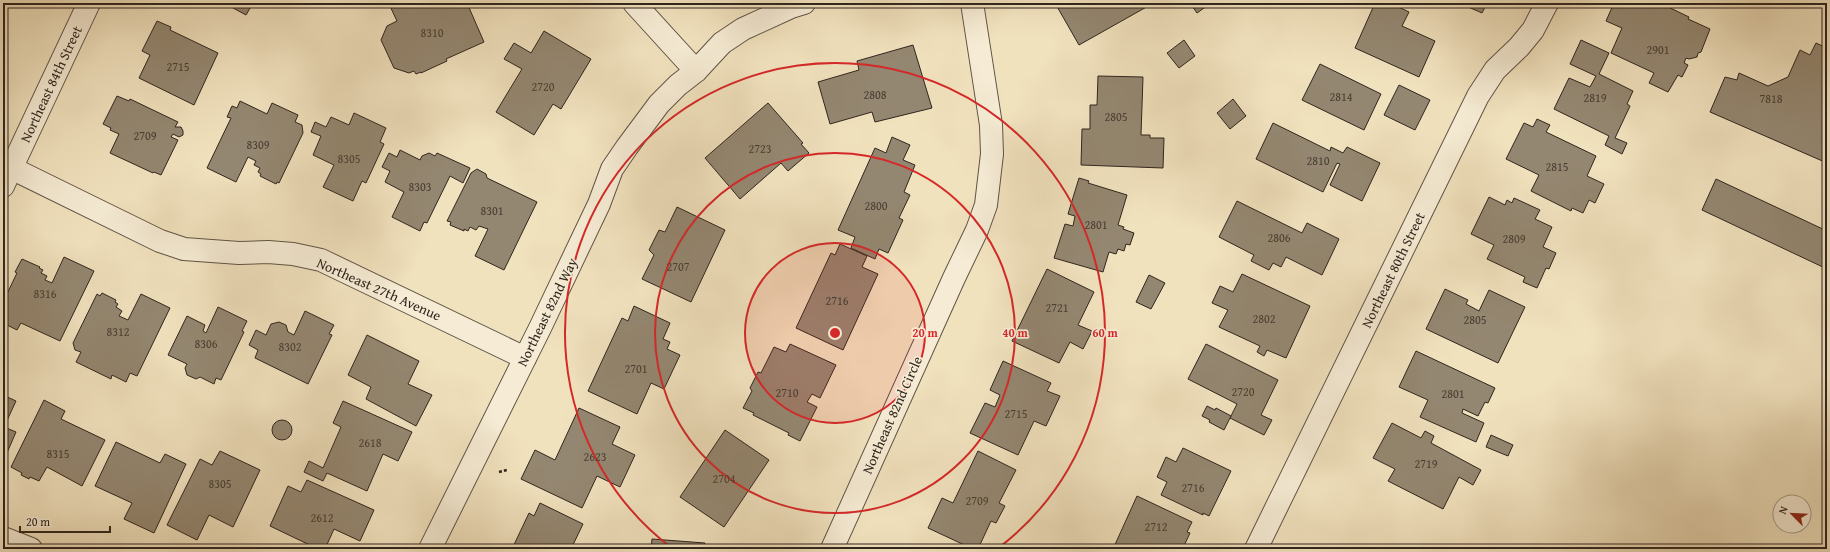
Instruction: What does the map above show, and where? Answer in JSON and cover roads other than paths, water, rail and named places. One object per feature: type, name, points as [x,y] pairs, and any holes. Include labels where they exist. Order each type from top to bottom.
[{"type":"street","name":"Northeast 84th Street","points":[[6,173],[89,3]]},
{"type":"street","points":[[634,3],[696,71]]},
{"type":"street","name":"Northeast 82nd Way","points":[[430,549],[525,358],[599,204],[612,169],[655,108],[678,85],[696,71],[722,43],[743,29],[791,7],[804,3]]},
{"type":"street","name":"Northeast 82nd Circle","points":[[832,549],[954,278],[978,230],[986,205],[992,154],[991,126],[972,3]]},
{"type":"street","name":"Northeast 80th Street","points":[[1256,549],[1478,96],[1495,70],[1530,34],[1547,3]]},
{"type":"street","name":"Northeast 27th Avenue","points":[[6,173],[160,241],[184,249],[238,253],[268,252],[293,254],[321,260],[525,358]]},
{"type":"street","points":[[3,538],[25,548]]}]
